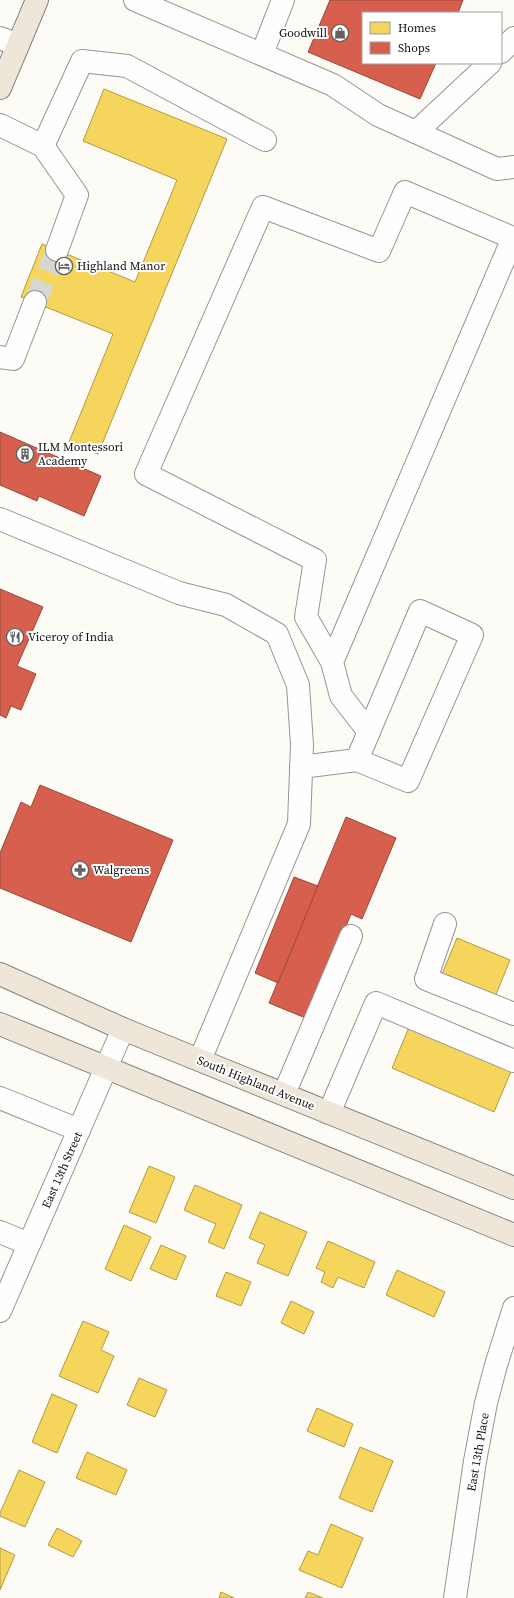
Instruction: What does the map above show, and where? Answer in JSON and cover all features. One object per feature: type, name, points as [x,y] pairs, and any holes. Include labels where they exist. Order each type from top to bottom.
[{"type":"main road","points":[[0,88],[9,42],[37,0]]},
{"type":"main road","name":"South Highland Avenue","points":[[0,974],[123,1029],[514,1188]]},
{"type":"main road","points":[[0,1024],[514,1236]]},
{"type":"street","points":[[135,0],[333,85],[378,115],[497,169],[514,167]]},
{"type":"street","points":[[262,54],[283,0]]},
{"type":"street","points":[[502,51],[514,38]]},
{"type":"street","points":[[43,146],[82,62],[127,66],[265,140]]},
{"type":"street","points":[[416,132],[489,64]]},
{"type":"street","points":[[0,125],[43,146],[77,195],[56,250]]},
{"type":"street","points":[[332,662],[513,238],[405,192],[379,250],[263,207],[146,474],[315,560],[306,616],[332,662],[341,696],[368,732]]},
{"type":"street","points":[[0,357],[13,359],[35,302]]},
{"type":"street","points":[[0,519],[179,593],[226,605],[278,634],[298,685],[302,745],[299,824],[200,1060]]},
{"type":"street","points":[[301,767],[357,760],[408,781],[472,635],[420,611],[357,760]]},
{"type":"street","points":[[445,924],[426,979],[514,1014]]},
{"type":"street","points":[[284,1094],[351,936]]},
{"type":"street","points":[[329,1113],[376,1003],[514,1061]]},
{"type":"street","name":"East 13th Street","points":[[0,1311],[123,1029]]},
{"type":"street","points":[[0,1098],[79,1130]]},
{"type":"street","points":[[0,1232],[29,1244]]},
{"type":"street","name":"East 13th Place","points":[[455,1598],[475,1461],[486,1404],[496,1365],[514,1308]]},
{"type":"building: Homes","name":"Highland Manor","points":[[104,89],[227,139],[98,454],[69,442],[113,334],[21,297],[42,244],[135,282],[177,180],[83,141]]},
{"type":"building: Homes","points":[[457,938],[510,960],[495,997],[442,974]]},
{"type":"building: Homes","points":[[410,1025],[512,1069],[494,1112],[392,1068]]},
{"type":"building: Homes","points":[[149,1166],[175,1177],[156,1223],[129,1212]]},
{"type":"building: Homes","points":[[195,1185],[242,1205],[224,1249],[208,1242],[216,1224],[184,1210]]},
{"type":"building: Homes","points":[[260,1212],[307,1232],[288,1276],[257,1263],[265,1245],[249,1238]]},
{"type":"building: Homes","points":[[124,1225],[151,1237],[131,1281],[105,1269]]},
{"type":"building: Homes","points":[[328,1241],[375,1262],[364,1288],[338,1277],[333,1288],[321,1282],[325,1272],[316,1268]]},
{"type":"building: Homes","points":[[161,1245],[186,1256],[176,1280],[150,1269]]},
{"type":"building: Homes","points":[[397,1270],[445,1292],[434,1317],[386,1295]]},
{"type":"building: Homes","points":[[226,1272],[251,1282],[241,1306],[216,1296]]},
{"type":"building: Homes","points":[[291,1301],[314,1312],[304,1334],[281,1323]]},
{"type":"building: Homes","points":[[83,1321],[109,1332],[101,1350],[114,1356],[98,1393],[59,1376]]},
{"type":"building: Homes","points":[[139,1378],[167,1390],[155,1417],[127,1405]]},
{"type":"building: Homes","points":[[52,1394],[77,1405],[57,1453],[32,1442]]},
{"type":"building: Homes","points":[[317,1408],[353,1424],[344,1447],[307,1431]]},
{"type":"building: Homes","points":[[360,1447],[393,1461],[372,1512],[339,1498]]},
{"type":"building: Homes","points":[[87,1452],[127,1470],[116,1495],[76,1478]]},
{"type":"building: Homes","points":[[19,1470],[45,1482],[25,1527],[0,1516]]},
{"type":"building: Homes","points":[[331,1524],[363,1538],[342,1588],[299,1570],[308,1551],[318,1555]]},
{"type":"building: Homes","points":[[57,1528],[82,1541],[73,1557],[48,1545]]},
{"type":"building: Homes","points":[[0,1548],[15,1555],[0,1590]]},
{"type":"building: Homes","points":[[221,1592],[234,1598],[219,1598]]},
{"type":"building: Homes","points":[[308,1592],[323,1598],[305,1598]]},
{"type":"building: Shops","name":"Goodwill","points":[[330,0],[463,0],[458,12],[362,12],[362,64],[436,64],[420,99],[308,52]]},
{"type":"building: Shops","name":"ILM Montessori Academy","points":[[0,432],[101,476],[84,516],[39,496],[37,501],[0,485]]},
{"type":"building: Shops","name":"Viceroy of India","points":[[0,589],[43,607],[17,666],[36,674],[21,710],[11,706],[6,718],[0,715]]},
{"type":"building: Shops","name":"Walgreens","points":[[40,785],[173,840],[131,942],[0,888],[0,853],[21,802],[31,807]]},
{"type":"building: Shops","points":[[346,817],[396,838],[362,919],[351,914],[308,1019],[269,1003]]},
{"type":"building: Shops","points":[[294,877],[318,886],[278,983],[255,973]]},
{"type":"tunnel","points":[[35,302],[57,250]]},
{"type":"place","name":"Goodwill","points":[[340,33]]},
{"type":"place","name":"Highland Manor","points":[[64,266]]},
{"type":"place","name":"ILM Montessori Academy","points":[[25,454]]},
{"type":"place","name":"Viceroy of India","points":[[15,637]]},
{"type":"place","name":"Walgreens","points":[[80,870]]}]
